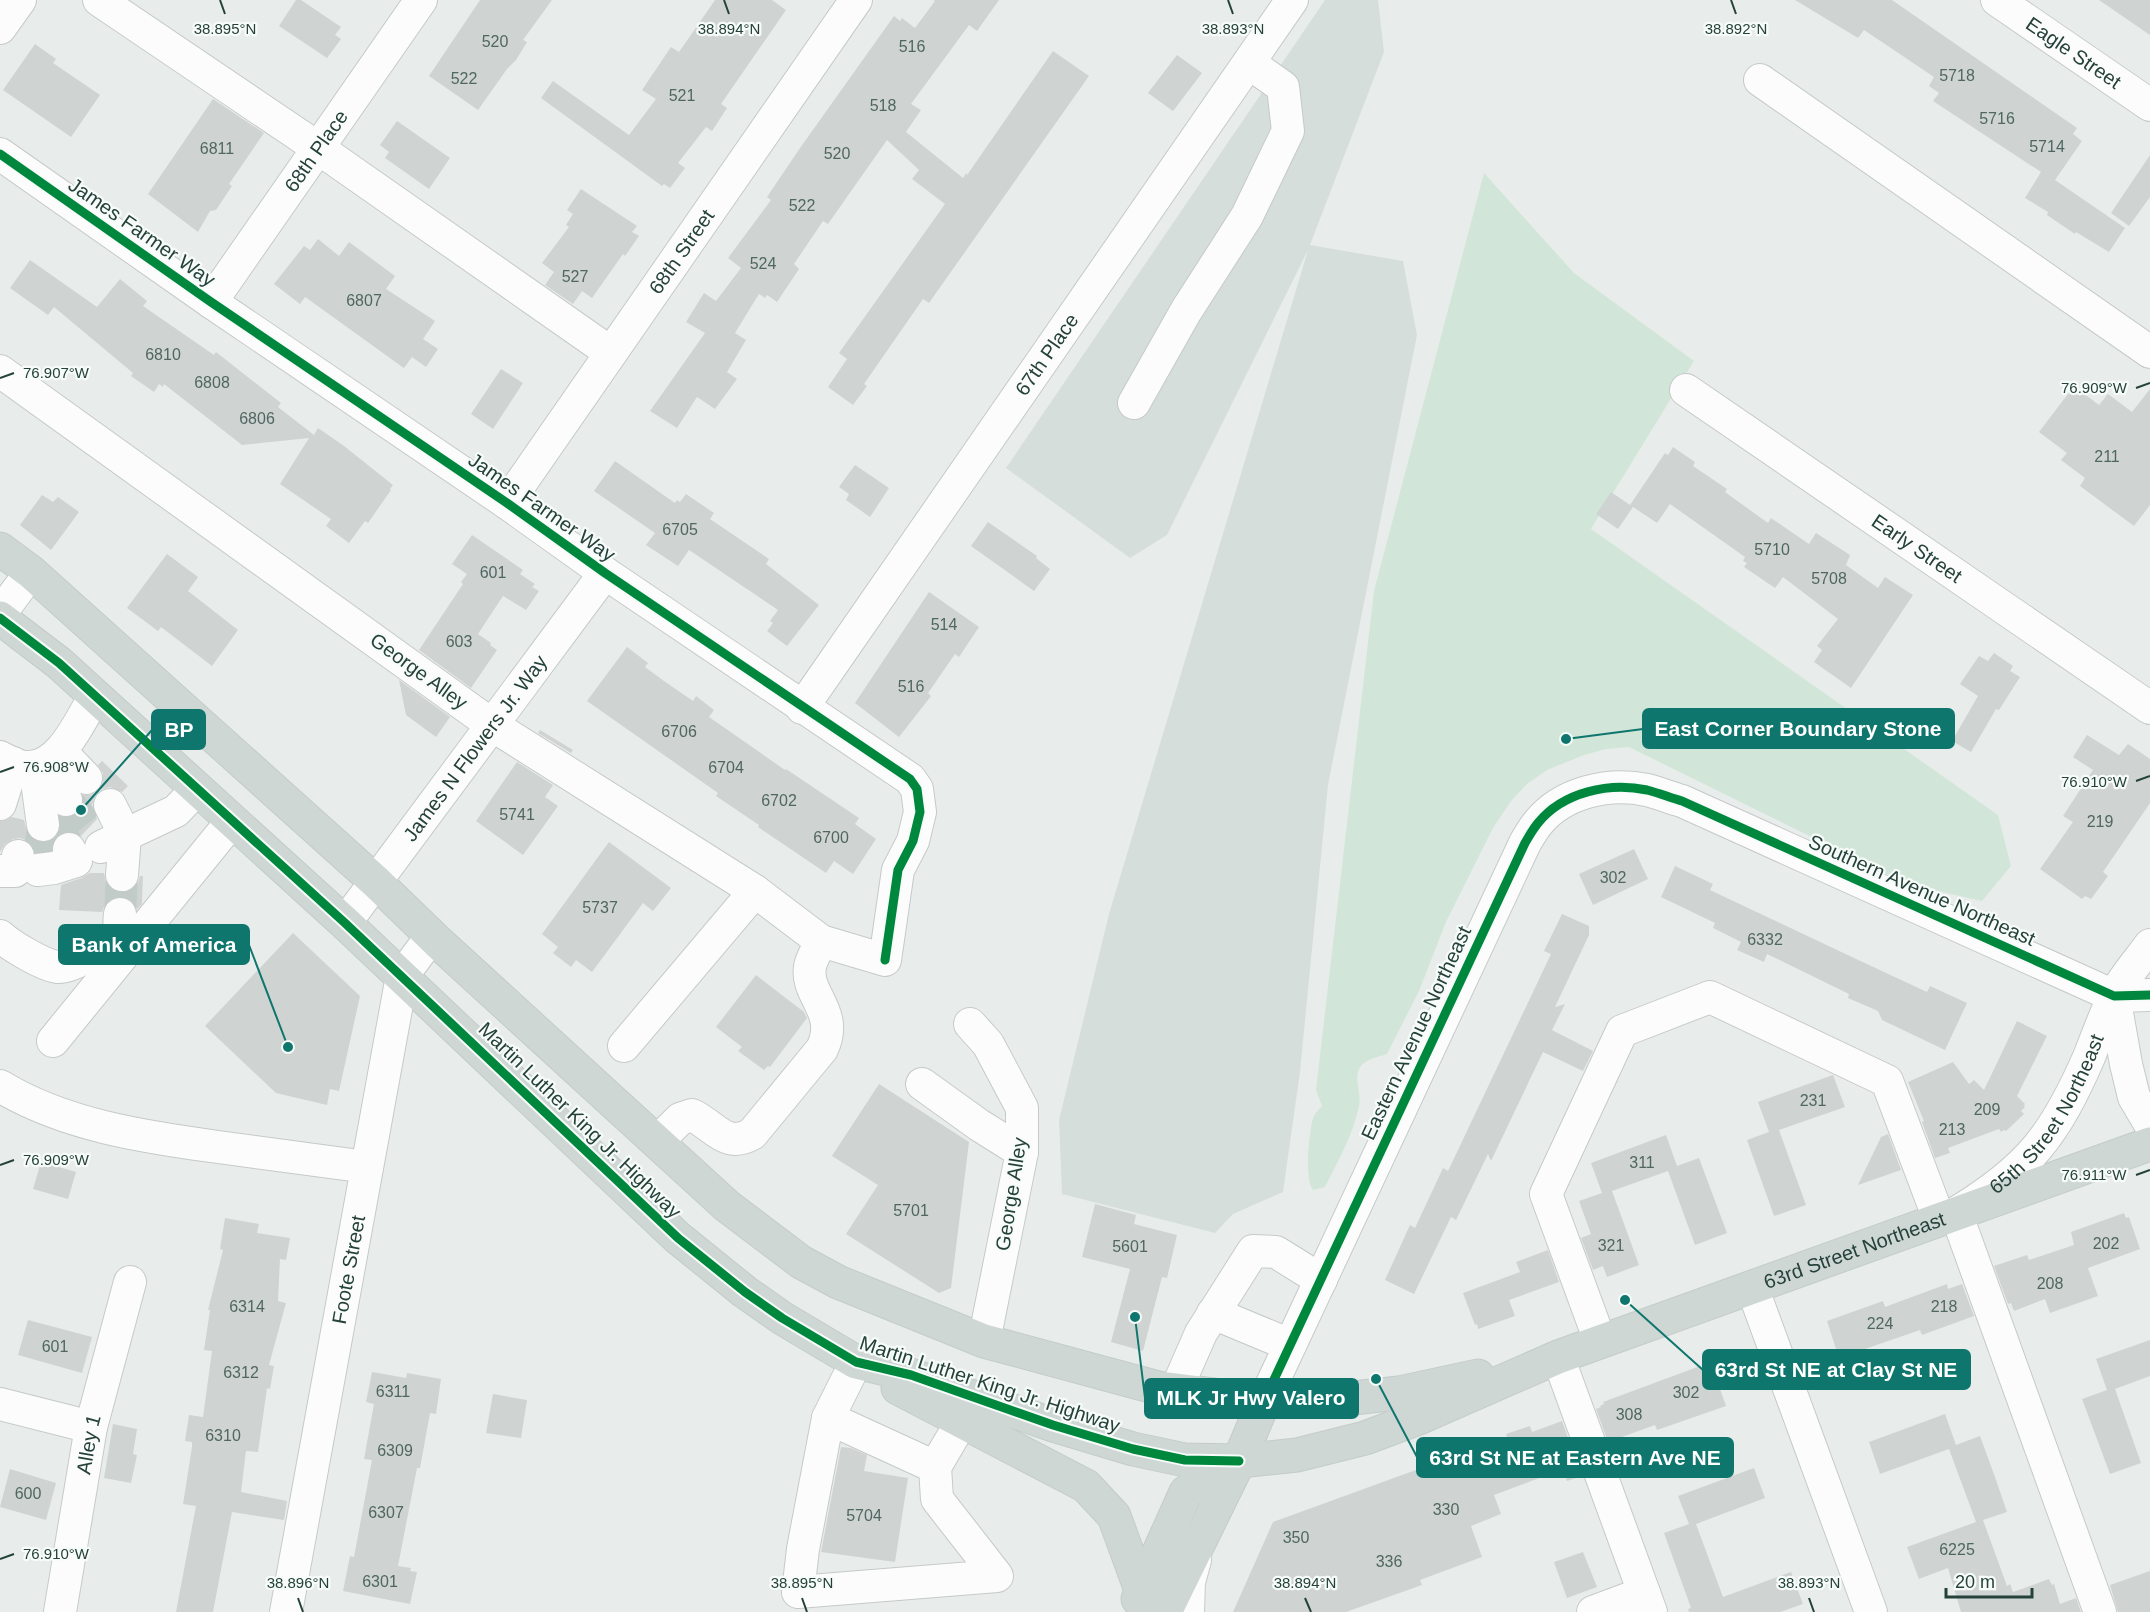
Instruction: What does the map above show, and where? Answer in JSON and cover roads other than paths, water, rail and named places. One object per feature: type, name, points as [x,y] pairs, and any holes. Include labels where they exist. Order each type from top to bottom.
[{"type":"main road","name":"Martin Luther King Jr. Highway","points":[[0,549],[31,572],[375,882],[727,1206],[801,1262],[849,1286],[984,1341],[1136,1383],[1264,1401]]},
{"type":"main road","name":"Martin Luther King Jr. Highway","points":[[0,616],[59,663],[345,923],[678,1239],[773,1311],[893,1386],[969,1409],[1053,1425],[1133,1449],[1185,1460],[1239,1461]]},
{"type":"main road","name":"63rd Street Northeast","points":[[1239,1461],[1297,1455],[1365,1438],[1421,1417],[1600,1341],[2150,1144]]},
{"type":"main road","name":"63rd Street Northeast","points":[[1264,1401],[1344,1399],[1399,1393],[1558,1357]]},
{"type":"main road","name":"Eastern Avenue Northeast","points":[[1165,1612],[1239,1461],[1264,1401]]},
{"type":"main road","points":[[969,1409],[1086,1486],[1114,1516],[1140,1605]]},
{"type":"main road","points":[[1140,1605],[1186,1492],[1239,1461]]},
{"type":"street","points":[[0,28],[20,0]]},
{"type":"street","points":[[99,0],[318,148],[611,353]]},
{"type":"street","name":"68th Place","points":[[212,302],[421,0]]},
{"type":"street","name":"68th Street","points":[[507,503],[856,0]]},
{"type":"street","name":"67th Place","points":[[802,708],[1292,0]]},
{"type":"street","name":"Eagle Street","points":[[1997,0],[2150,105]]},
{"type":"street","points":[[1134,403],[1186,311],[1247,216],[1288,131],[1283,87],[1249,63]]},
{"type":"street","points":[[1760,80],[2150,352]]},
{"type":"street","name":"James Farmer Way","points":[[0,154],[605,573],[910,779],[917,789],[920,812],[913,841],[898,870],[885,960]]},
{"type":"street","name":"George Alley","points":[[0,370],[492,725],[755,891],[821,941],[885,960]]},
{"type":"street","name":"Early Street","points":[[1686,390],[2150,708]]},
{"type":"street","points":[[0,616],[31,572]]},
{"type":"street","name":"James N Flowers Jr. Way","points":[[345,923],[605,573]]},
{"type":"street","points":[[32,762],[95,696]]},
{"type":"street","points":[[32,762],[45,807]]},
{"type":"street","points":[[32,762],[45,807]]},
{"type":"street","name":"Eastern Avenue Northeast","points":[[1264,1401],[1525,843],[1537,824],[1553,808],[1574,796],[1606,787],[1646,790],[1682,801]]},
{"type":"street","points":[[22,866],[54,868],[92,844],[176,811],[197,789]]},
{"type":"street","name":"Southern Avenue Northeast","points":[[1682,801],[2114,996],[2150,995]]},
{"type":"street","points":[[92,844],[110,805]]},
{"type":"street","points":[[53,1041],[232,821]]},
{"type":"street","points":[[92,844],[122,874]]},
{"type":"street","points":[[624,1046],[755,891]]},
{"type":"street","points":[[0,936],[33,958],[57,967],[80,960],[106,943],[119,928],[120,914]]},
{"type":"street","name":"Foote Street","points":[[286,1612],[402,976],[432,936]]},
{"type":"street","points":[[657,1142],[680,1119],[692,1115],[726,1138],[742,1139],[752,1134],[822,1049],[827,1039],[828,1026],[811,981],[810,968],[821,941]]},
{"type":"street","name":"65th Street Northeast","points":[[1948,1216],[1986,1195],[2011,1177],[2045,1140],[2063,1112],[2114,996],[2150,945]]},
{"type":"street","points":[[2114,996],[2134,1097],[2150,1124]]},
{"type":"street","points":[[1600,1341],[1546,1194],[1622,1031],[1710,997],[1887,1082],[1948,1216],[2100,1612]]},
{"type":"street","name":"George Alley","points":[[970,1024],[988,1044],[1022,1107],[1022,1152],[984,1341]]},
{"type":"street","points":[[922,1084],[979,1125],[1022,1152]]},
{"type":"street","points":[[0,1086],[24,1101],[53,1113],[122,1131],[194,1144],[367,1167]]},
{"type":"street","points":[[1176,1390],[1201,1333],[1253,1251],[1276,1252],[1321,1280]]},
{"type":"street","name":"Alley 1","points":[[60,1612],[91,1427],[130,1282]]},
{"type":"street","points":[[1752,1287],[1871,1612]]},
{"type":"street","points":[[1213,1313],[1290,1345]]},
{"type":"street","points":[[1558,1357],[1648,1603],[1593,1612]]},
{"type":"street","points":[[856,1362],[828,1418],[803,1550],[798,1592],[997,1576],[937,1499],[935,1467],[969,1409]]},
{"type":"street","points":[[0,1404],[91,1427]]},
{"type":"street","points":[[828,1418],[935,1467]]},
{"type":"street","points":[[1188,1612],[1189,1582],[1202,1537]]},
{"type":"tunnel","points":[[66,800],[89,828]]},
{"type":"tunnel","points":[[53,814],[69,849]]},
{"type":"tunnel","points":[[39,862],[43,825]]},
{"type":"tunnel","points":[[120,914],[122,875]]},
{"type":"place","name":"East Corner Boundary Stone","points":[[1566,739]]},
{"type":"place","name":"BP","points":[[81,810]]},
{"type":"place","name":"Bank of America","points":[[288,1047]]},
{"type":"place","name":"63rd St NE at Clay St NE","points":[[1625,1300]]},
{"type":"place","name":"MLK Jr Hwy Valero","points":[[1135,1317]]},
{"type":"place","name":"63rd St NE at Eastern Ave NE","points":[[1376,1379]]}]
